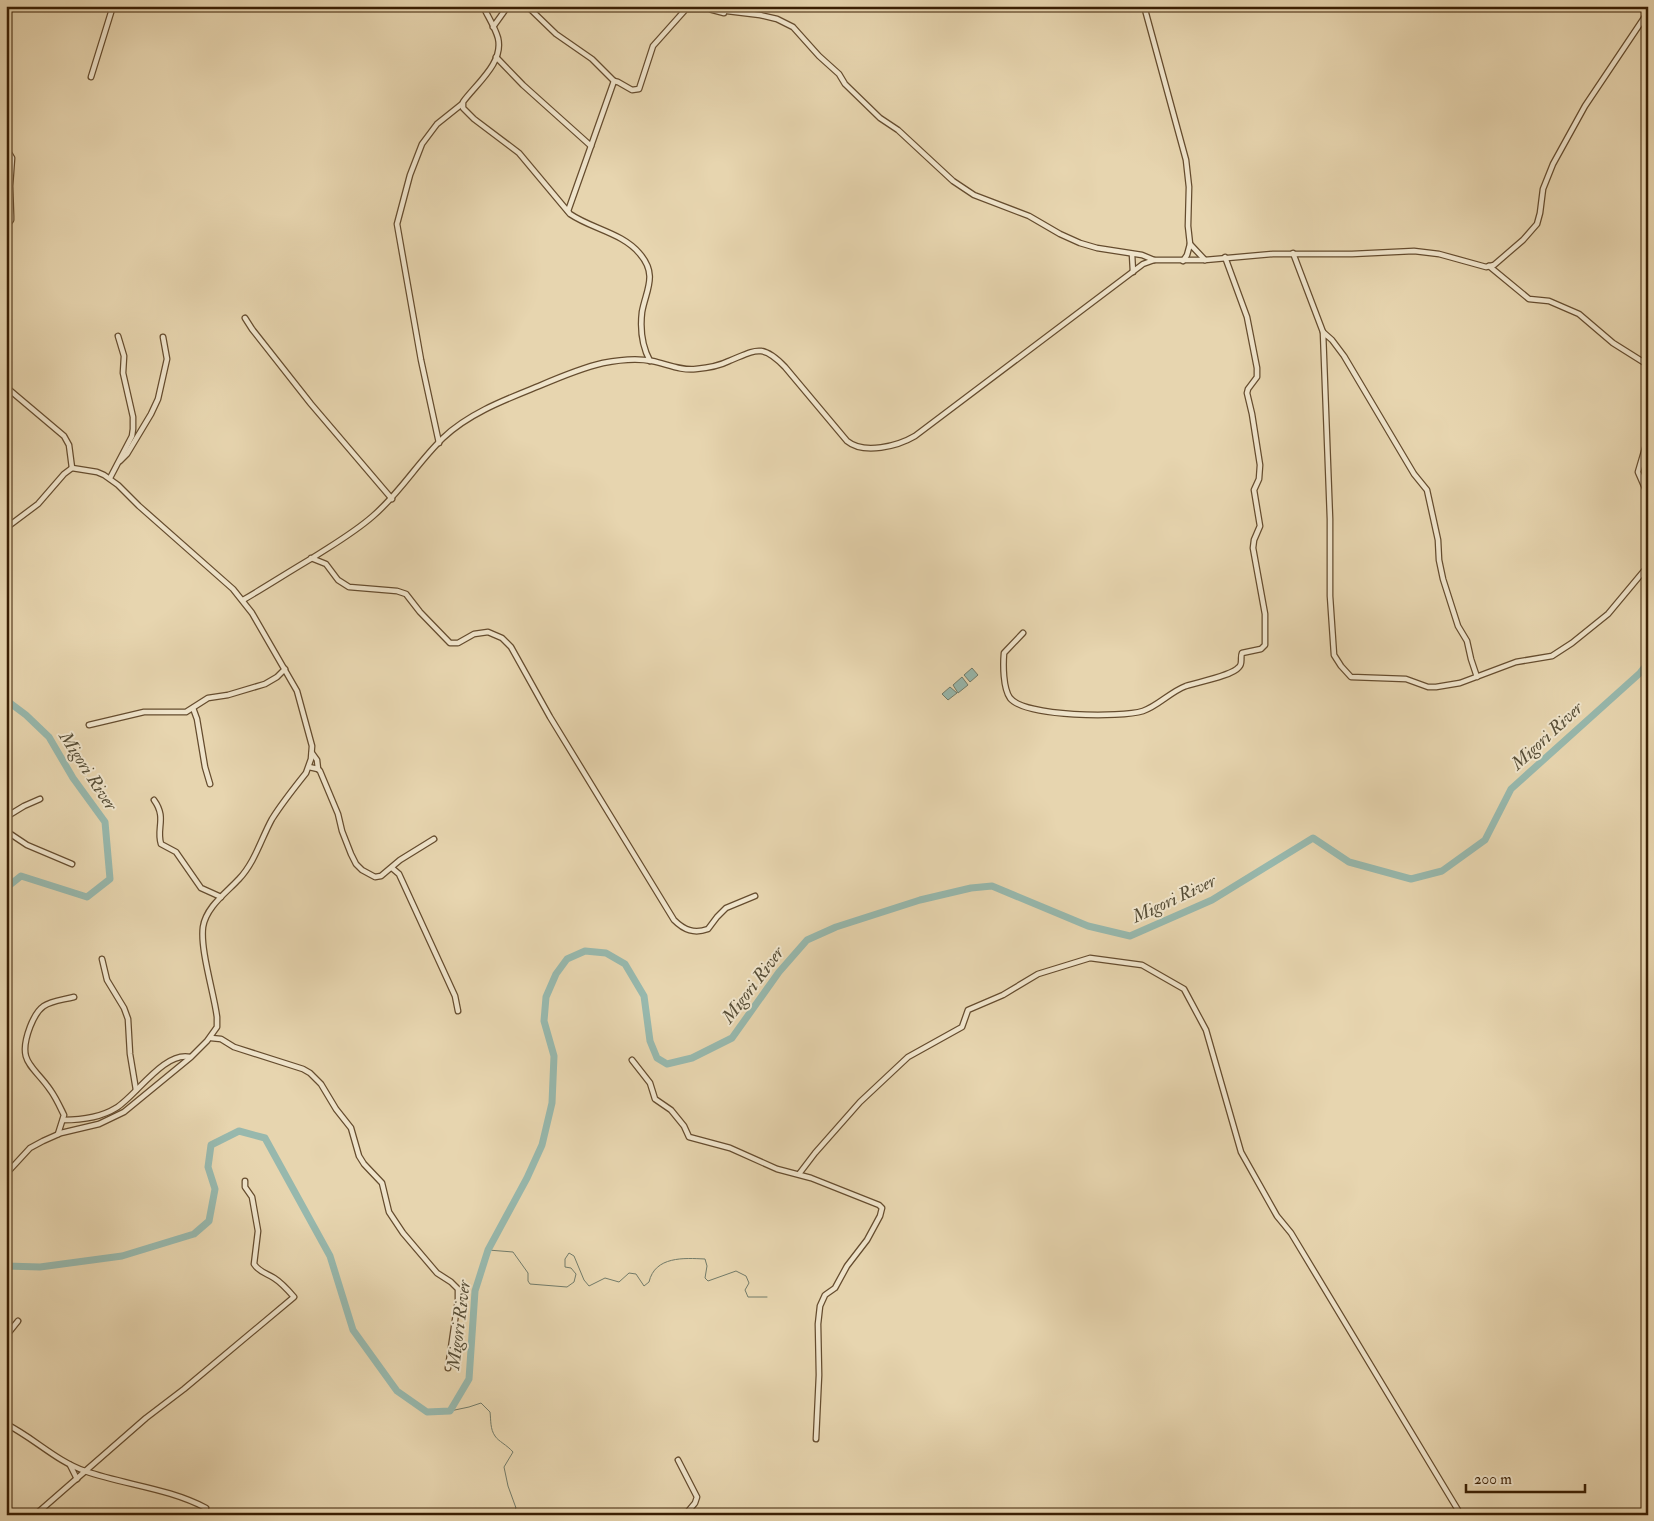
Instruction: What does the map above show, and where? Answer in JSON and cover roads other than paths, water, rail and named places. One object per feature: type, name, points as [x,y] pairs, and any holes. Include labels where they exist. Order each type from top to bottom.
[{"type":"street","points":[[91,77],[113,6]]},
{"type":"street","points":[[438,443],[397,224],[410,176],[422,144],[437,124],[462,104],[490,68],[496,57],[499,44],[483,6]]},
{"type":"street","points":[[493,27],[508,6]]},
{"type":"street","points":[[527,6],[556,34],[592,59],[614,81],[632,90],[639,89],[653,46],[686,10],[709,9],[724,13],[733,12]]},
{"type":"street","points":[[716,6],[722,10],[777,19],[793,27],[819,56],[839,74],[845,84],[880,118],[898,130],[953,181],[984,200],[1029,216],[1080,243],[1097,248],[1142,255],[1154,260],[1183,261],[1293,253],[1343,254],[1414,251],[1439,254],[1489,266],[1529,299],[1549,301],[1579,314],[1613,343],[1648,365]]},
{"type":"street","points":[[1144,6],[1185,153],[1190,244],[1183,261]]},
{"type":"street","points":[[1489,266],[1497,263],[1523,240],[1537,224],[1543,189],[1553,164],[1586,106],[1648,12]]},
{"type":"street","points":[[496,57],[523,85],[591,146]]},
{"type":"street","points":[[568,211],[614,81]]},
{"type":"street","points":[[462,104],[463,108],[474,119],[524,157],[568,211],[580,220],[626,242],[641,254],[645,260],[650,278],[642,314],[644,347],[650,361]]},
{"type":"street","points":[[6,148],[12,158],[8,187],[12,216],[6,227]]},
{"type":"street","points":[[1190,244],[1205,260]]},
{"type":"street","points":[[1293,253],[1323,332],[1330,519],[1330,596],[1334,655],[1345,671],[1353,678],[1406,679],[1430,688],[1460,684],[1516,662],[1547,658],[1559,652],[1614,609],[1648,566]]},
{"type":"street","points":[[1132,254],[1133,272]]},
{"type":"street","points":[[1023,633],[1004,653],[1007,690],[1010,697],[1016,703],[1022,705],[1066,714],[1136,713],[1146,710],[1180,688],[1217,678],[1239,668],[1242,653],[1265,646],[1265,614],[1253,542],[1260,526],[1254,490],[1259,479],[1260,464],[1252,414],[1246,393],[1257,377],[1257,368],[1247,317],[1225,258]]},
{"type":"street","points":[[243,600],[357,529],[381,510],[438,443],[454,429],[478,414],[512,397],[555,379],[604,363],[639,360],[691,370],[722,364],[750,352],[766,352],[777,359],[846,441],[857,448],[882,446],[908,440],[924,430],[967,395],[1143,264],[1154,260]]},
{"type":"street","points":[[245,318],[299,389],[392,498]]},
{"type":"street","points":[[1323,332],[1332,340],[1344,356],[1414,474],[1427,488],[1438,540],[1439,560],[1443,579],[1457,623],[1467,641],[1477,677]]},
{"type":"street","points":[[110,478],[132,436],[134,424],[123,374],[124,356],[118,336]]},
{"type":"street","points":[[119,462],[127,454],[158,399],[166,359],[163,337]]},
{"type":"street","points":[[639,360],[644,347]]},
{"type":"street","points":[[6,387],[64,436],[69,445],[72,468]]},
{"type":"street","points":[[1648,438],[1638,472],[1648,495]]},
{"type":"street","points":[[6,528],[38,504],[64,474],[72,468],[90,470],[110,478],[243,600],[285,669],[298,695],[310,739],[312,753],[309,767],[274,816],[251,864],[209,912],[204,926],[203,933],[217,1027],[221,1040]]},
{"type":"street","points":[[311,558],[326,564],[338,580],[349,587],[406,594],[420,612],[450,643],[458,643],[474,634],[488,632],[498,635],[506,642],[516,654],[534,690],[612,820],[674,920],[682,927],[691,931],[708,929],[717,916],[726,908],[755,896]]},
{"type":"street","points":[[89,725],[144,712],[181,713],[190,711],[208,698],[228,695],[265,684],[277,677],[285,669]]},
{"type":"street","points":[[193,708],[197,719],[205,767],[210,784]]},
{"type":"street","points":[[312,753],[317,760],[318,769],[338,814],[342,832],[356,864],[362,870],[378,877],[383,875],[400,860],[434,839]]},
{"type":"street","points":[[309,767],[318,769]]},
{"type":"street","points":[[6,817],[40,799]]},
{"type":"street","points":[[154,800],[161,814],[160,837],[162,844],[176,852],[201,888],[221,897]]},
{"type":"street","points":[[6,831],[27,845],[72,864]]},
{"type":"street","points":[[392,868],[399,874],[430,940],[455,996],[458,1011]]},
{"type":"street","points":[[799,1174],[860,1102],[908,1057],[962,1027],[968,1010],[1003,995],[1038,974],[1090,958],[1142,965],[1184,989],[1206,1030],[1242,1152],[1278,1216],[1291,1233],[1461,1515]]},
{"type":"street","points":[[102,959],[106,980],[124,1008],[128,1019],[130,1054],[136,1090]]},
{"type":"street","points":[[58,1134],[64,1115],[51,1090],[29,1064],[24,1047],[37,1011],[53,1002],[74,997]]},
{"type":"street","points":[[6,1174],[30,1148],[58,1134],[98,1124],[124,1112],[191,1057],[211,1038],[217,1027]]},
{"type":"street","points":[[211,1038],[306,1071],[324,1089],[336,1109],[351,1128],[356,1150],[364,1164],[382,1183],[392,1216],[409,1241],[437,1273],[458,1289],[448,1368]]},
{"type":"street","points":[[63,1120],[83,1120],[105,1114],[118,1107],[156,1071],[174,1059],[182,1056],[191,1057]]},
{"type":"street","points":[[632,1060],[650,1083],[655,1099],[671,1110],[685,1128],[689,1137],[730,1148],[777,1169],[799,1174],[879,1205],[883,1210],[867,1240],[847,1266],[834,1288],[825,1295],[820,1306],[816,1439]]},
{"type":"street","points":[[35,1515],[59,1492],[76,1480],[146,1418],[184,1389],[294,1297],[285,1286],[258,1270],[254,1264],[258,1231],[253,1200],[245,1187],[245,1181]]},
{"type":"street","points":[[6,1336],[18,1321]]},
{"type":"street","points":[[6,1424],[70,1464],[86,1471],[175,1495],[206,1508]]},
{"type":"street","points":[[678,1460],[697,1497],[695,1503],[685,1515]]},
{"type":"street","points":[[70,1464],[76,1480]]},
{"type":"water","points":[[972,668],[978,675],[970,682],[964,675]]},
{"type":"water","points":[[962,677],[968,685],[958,693],[953,685]]},
{"type":"water","points":[[950,687],[957,693],[948,700],[942,694]]},
{"type":"waterway","name":"Migori River","points":[[6,1266],[40,1267],[122,1256],[194,1234],[209,1221],[215,1189],[208,1167],[211,1145],[239,1131],[265,1138],[330,1256],[353,1330],[397,1391],[427,1412],[450,1411],[469,1379],[475,1291],[488,1250],[527,1178],[542,1145],[552,1103],[554,1056],[544,1021],[546,997],[556,974],[567,959],[585,951],[606,953],[625,964],[644,996],[650,1041],[657,1058],[667,1064],[692,1058],[732,1038],[779,972],[807,940],[836,927],[920,900],[971,888],[992,886],[1088,926],[1130,936],[1212,900],[1313,838],[1349,862],[1411,879],[1442,871],[1485,840],[1511,789],[1640,673],[1648,663]]},
{"type":"waterway","name":"Migori River","points":[[6,700],[26,715],[49,737],[73,778],[105,822],[110,879],[87,897],[21,876],[6,888]]},
{"type":"waterway","points":[[488,1250],[513,1252],[528,1273],[530,1284],[567,1287],[574,1282],[576,1274],[571,1268],[565,1267],[565,1259],[569,1253],[574,1256],[584,1280],[589,1286],[605,1278],[619,1282],[629,1273],[636,1274],[644,1286],[649,1282],[657,1267],[664,1263],[680,1259],[705,1259],[707,1266],[705,1278],[708,1281],[736,1271],[746,1276],[749,1283],[745,1290],[748,1297],[767,1297]]},
{"type":"waterway","points":[[450,1411],[481,1403],[490,1412],[493,1433],[498,1440],[513,1452],[504,1467],[516,1508],[513,1513],[499,1512],[497,1515]]}]
